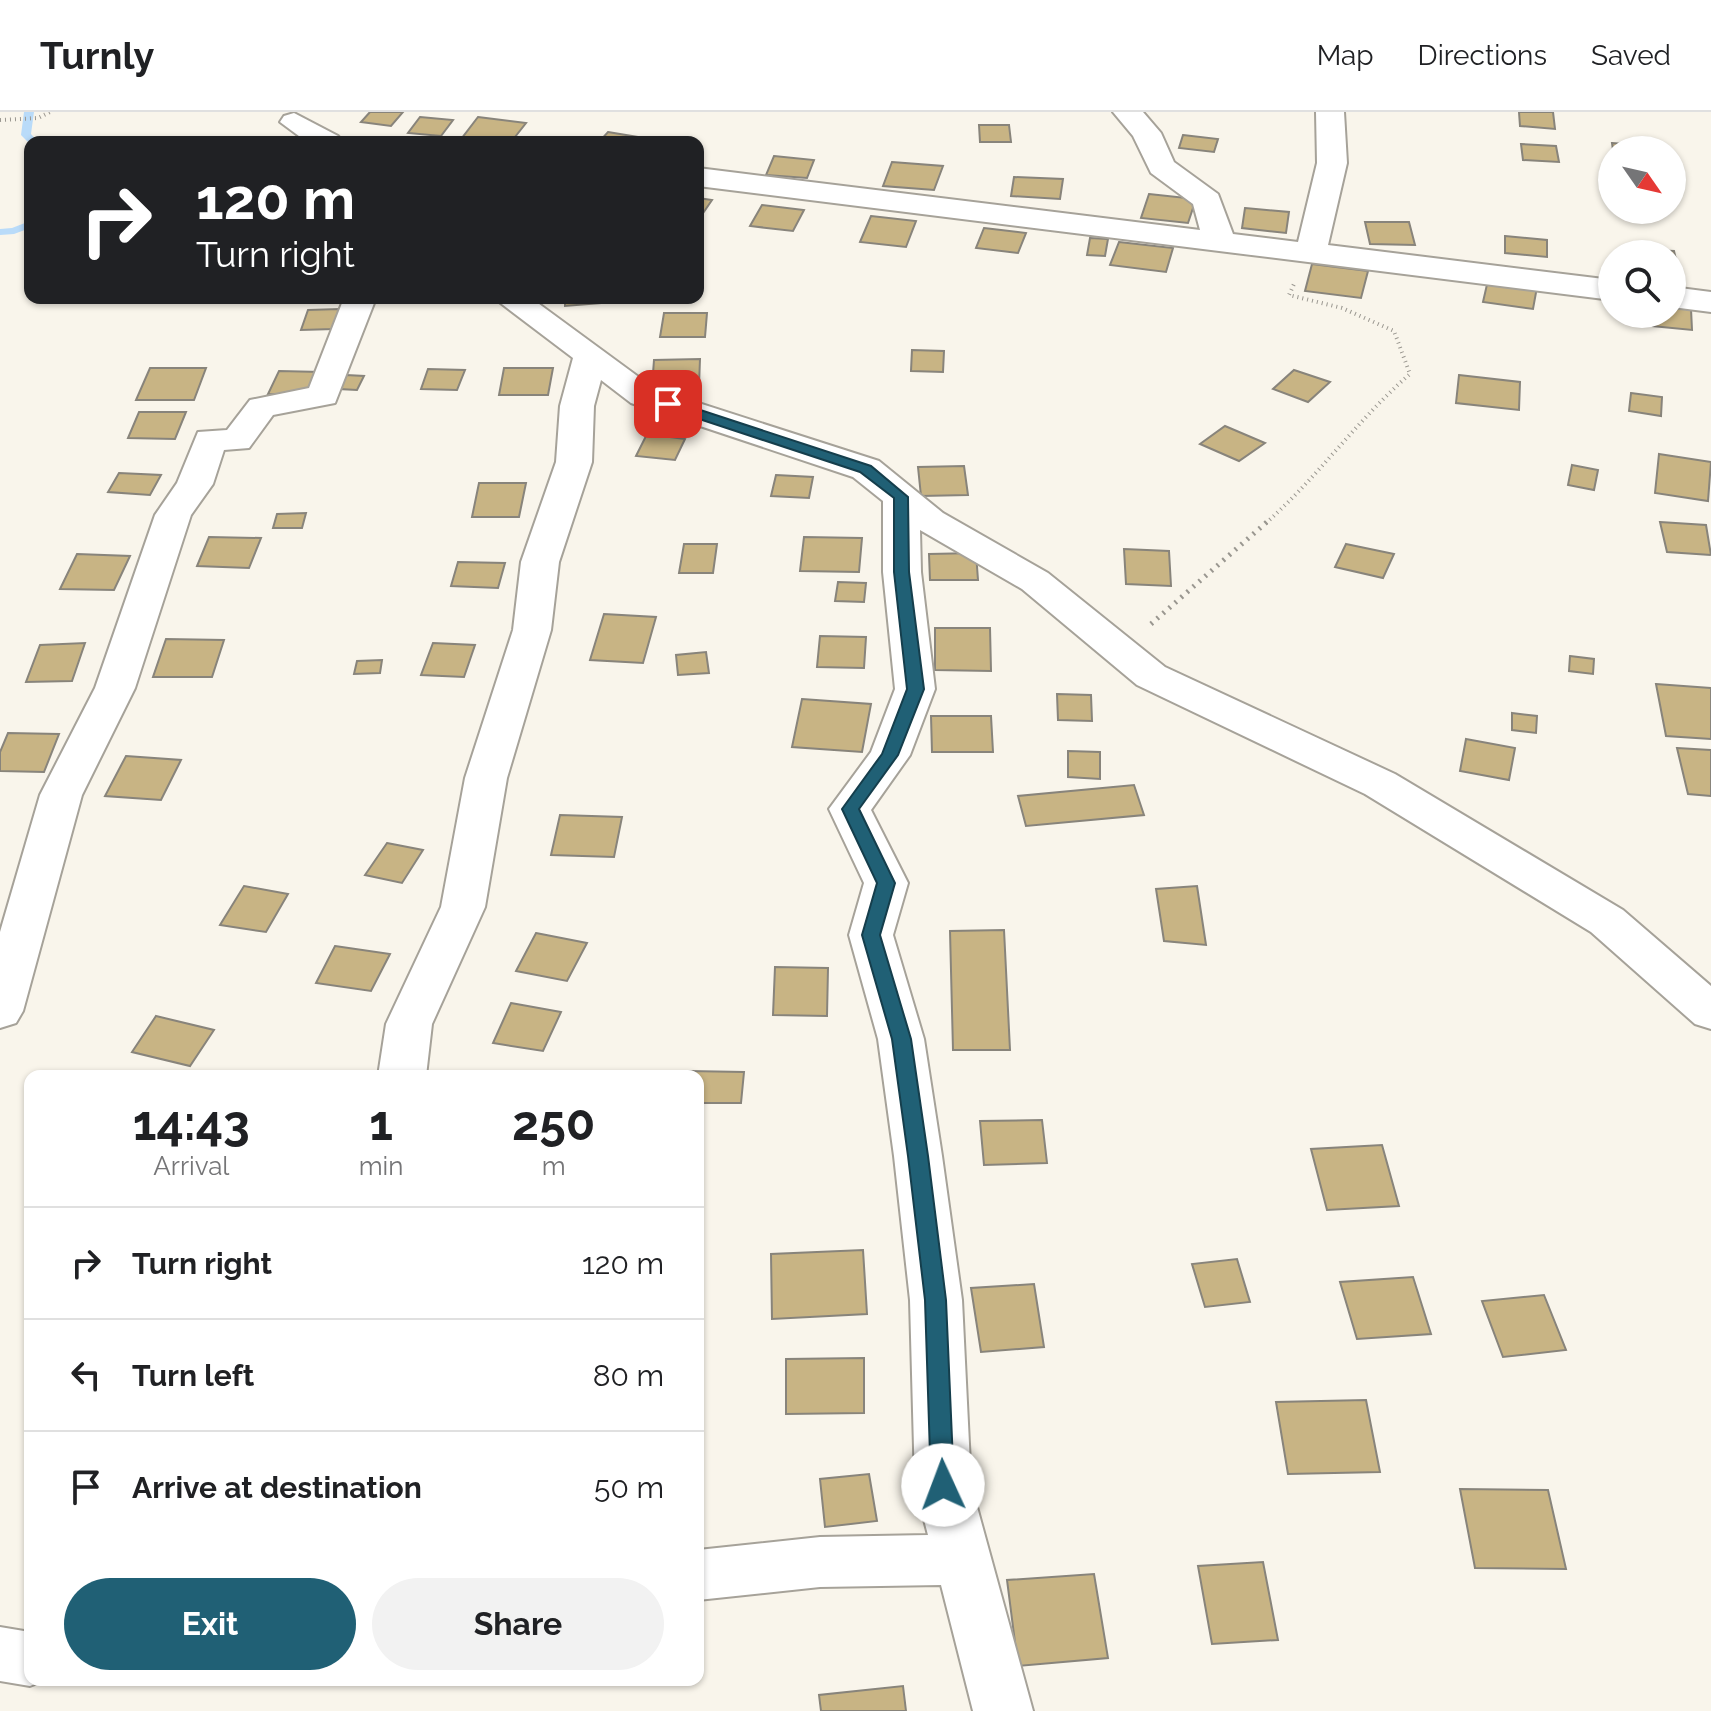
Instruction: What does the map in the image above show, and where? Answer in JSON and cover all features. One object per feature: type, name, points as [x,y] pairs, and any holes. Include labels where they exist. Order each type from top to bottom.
[{"type":"street","points":[[1127,112],[1146,133],[1161,167],[1207,200],[1219,240]]},
{"type":"street","points":[[1311,252],[1332,163],[1330,112]]},
{"type":"street","points":[[294,122],[318,136]]},
{"type":"street","points":[[704,178],[1598,288]]},
{"type":"street","points":[[1686,299],[1711,302]]},
{"type":"street","points":[[0,1011],[61,795],[115,688],[173,515],[195,484],[210,439],[237,441],[262,407],[323,396],[358,304]]},
{"type":"street","points":[[518,304],[643,396],[866,469],[930,521],[1035,581],[1151,676],[1380,784],[1607,921],[1711,1012]]},
{"type":"street","points":[[403,1070],[409,1024],[463,907],[486,778],[532,630],[540,562],[574,462],[577,406],[590,355]]},
{"type":"street","points":[[901,497],[902,572],[915,689],[890,755],[850,809],[886,883],[871,935],[901,1039],[936,1300],[943,1485],[1003,1711]]},
{"type":"street","points":[[704,1574],[820,1562],[962,1560]]},
{"type":"street","points":[[0,1654],[24,1658]]},
{"type":"path","points":[[0,120],[38,118],[50,112]]},
{"type":"path","points":[[1120,651],[1290,502],[1372,407],[1410,374],[1394,331],[1342,308],[1289,295],[1311,252]]},
{"type":"building","points":[[370,112],[403,112],[391,126],[361,122]]},
{"type":"building","points":[[1519,112],[1553,112],[1555,129],[1520,126]]},
{"type":"building","points":[[420,117],[453,120],[441,136],[408,133]]},
{"type":"building","points":[[478,117],[526,123],[516,136],[464,136]]},
{"type":"building","points":[[979,125],[1009,125],[1011,142],[980,142]]},
{"type":"building","points":[[608,132],[632,136],[604,136]]},
{"type":"building","points":[[1183,135],[1218,139],[1214,152],[1179,148]]},
{"type":"building","points":[[1521,144],[1556,146],[1559,162],[1523,160]]},
{"type":"building","points":[[774,156],[814,160],[807,178],[766,175]]},
{"type":"building","points":[[892,162],[943,166],[934,190],[883,186]]},
{"type":"building","points":[[1014,177],[1063,179],[1060,199],[1011,196]]},
{"type":"building","points":[[1149,194],[1196,199],[1188,223],[1141,218]]},
{"type":"building","points":[[704,199],[712,200],[704,212]]},
{"type":"building","points":[[762,205],[804,210],[793,231],[750,226]]},
{"type":"building","points":[[1245,208],[1289,212],[1286,233],[1242,228]]},
{"type":"building","points":[[871,216],[916,221],[906,247],[860,242]]},
{"type":"building","points":[[1365,222],[1409,222],[1415,245],[1370,244]]},
{"type":"building","points":[[984,228],[1026,233],[1018,253],[976,248]]},
{"type":"building","points":[[1505,236],[1547,240],[1547,257],[1505,253]]},
{"type":"building","points":[[1090,238],[1108,239],[1105,256],[1087,255]]},
{"type":"building","points":[[1119,242],[1173,248],[1166,272],[1110,265]]},
{"type":"building","points":[[1312,264],[1368,271],[1361,298],[1305,291]]},
{"type":"building","points":[[1488,280],[1537,287],[1533,309],[1483,302]]},
{"type":"building","points":[[1686,308],[1691,309],[1692,330],[1672,328],[1686,328]]},
{"type":"building","points":[[339,309],[334,329],[301,330],[308,310]]},
{"type":"building","points":[[664,313],[707,313],[705,337],[660,337]]},
{"type":"building","points":[[912,350],[944,351],[943,372],[911,371]]},
{"type":"building","points":[[700,359],[699,386],[652,387],[654,360]]},
{"type":"building","points":[[150,368],[206,368],[194,400],[136,400]]},
{"type":"building","points":[[504,368],[553,368],[548,395],[499,395]]},
{"type":"building","points":[[428,369],[465,370],[457,390],[421,389]]},
{"type":"building","points":[[1294,370],[1330,382],[1308,402],[1273,389]]},
{"type":"building","points":[[279,371],[321,372],[311,396],[268,394]]},
{"type":"building","points":[[346,375],[364,376],[357,390],[339,389]]},
{"type":"building","points":[[1459,375],[1520,382],[1519,410],[1456,403]]},
{"type":"building","points":[[1631,393],[1662,397],[1661,416],[1629,411]]},
{"type":"building","points":[[139,412],[186,412],[175,439],[128,438]]},
{"type":"building","points":[[1225,426],[1265,443],[1239,461],[1200,444]]},
{"type":"building","points":[[647,434],[685,439],[675,460],[636,456]]},
{"type":"building","points":[[1659,454],[1711,462],[1708,501],[1655,493]]},
{"type":"building","points":[[1572,465],[1598,470],[1594,490],[1568,485]]},
{"type":"building","points":[[964,466],[968,495],[921,496],[918,467]]},
{"type":"building","points":[[119,473],[161,475],[150,495],[108,492]]},
{"type":"building","points":[[776,475],[813,477],[809,498],[771,496]]},
{"type":"building","points":[[479,483],[526,483],[519,517],[472,517]]},
{"type":"building","points":[[306,513],[302,528],[273,528],[277,514]]},
{"type":"building","points":[[1660,522],[1706,525],[1711,555],[1667,552]]},
{"type":"building","points":[[209,537],[261,538],[249,568],[197,566]]},
{"type":"building","points":[[804,537],[862,538],[859,572],[800,571]]},
{"type":"building","points":[[684,544],[717,544],[713,573],[679,573]]},
{"type":"building","points":[[1346,544],[1394,554],[1383,578],[1335,567]]},
{"type":"building","points":[[1124,549],[1169,551],[1171,586],[1126,584]]},
{"type":"building","points":[[976,553],[978,580],[930,580],[929,554]]},
{"type":"building","points":[[77,554],[130,556],[114,590],[60,589]]},
{"type":"building","points":[[458,562],[505,563],[498,588],[451,586]]},
{"type":"building","points":[[838,582],[866,583],[864,602],[835,601]]},
{"type":"building","points":[[604,614],[656,617],[643,663],[590,660]]},
{"type":"building","points":[[935,628],[990,628],[991,671],[935,670]]},
{"type":"building","points":[[820,636],[866,637],[864,668],[817,667]]},
{"type":"building","points":[[166,639],[224,640],[212,677],[153,677]]},
{"type":"building","points":[[85,643],[72,681],[26,682],[40,645]]},
{"type":"building","points":[[433,643],[475,645],[464,677],[421,675]]},
{"type":"building","points":[[706,652],[709,673],[678,675],[676,655]]},
{"type":"building","points":[[1570,656],[1594,659],[1593,674],[1569,671]]},
{"type":"building","points":[[382,660],[380,673],[354,674],[357,661]]},
{"type":"building","points":[[1656,684],[1711,688],[1711,739],[1666,736]]},
{"type":"building","points":[[1057,694],[1091,695],[1092,721],[1058,720]]},
{"type":"building","points":[[802,699],[871,704],[862,752],[792,747]]},
{"type":"building","points":[[1512,713],[1537,716],[1536,733],[1512,730]]},
{"type":"building","points":[[931,716],[991,716],[993,752],[932,752]]},
{"type":"building","points":[[8,733],[59,734],[44,772],[0,771],[0,752]]},
{"type":"building","points":[[1466,739],[1515,748],[1509,780],[1460,771]]},
{"type":"building","points":[[1677,748],[1711,750],[1711,796],[1688,794]]},
{"type":"building","points":[[1068,751],[1100,752],[1100,779],[1068,777]]},
{"type":"building","points":[[126,756],[181,760],[161,800],[105,796]]},
{"type":"building","points":[[1134,785],[1144,815],[1026,826],[1018,796]]},
{"type":"building","points":[[560,815],[622,817],[614,857],[551,855]]},
{"type":"building","points":[[387,843],[423,850],[402,883],[365,875]]},
{"type":"building","points":[[244,886],[288,894],[266,932],[220,925]]},
{"type":"building","points":[[1197,886],[1206,945],[1164,941],[1156,889]]},
{"type":"building","points":[[1004,930],[1010,1050],[953,1050],[950,931]]},
{"type":"building","points":[[536,933],[587,943],[567,981],[516,971]]},
{"type":"building","points":[[335,946],[390,954],[371,991],[316,983]]},
{"type":"building","points":[[775,967],[828,968],[827,1016],[773,1015]]},
{"type":"building","points":[[511,1003],[561,1012],[543,1051],[493,1043]]},
{"type":"building","points":[[156,1016],[214,1030],[190,1066],[132,1052]]},
{"type":"building","points":[[704,1071],[744,1072],[741,1103],[704,1103]]},
{"type":"building","points":[[1042,1120],[1047,1163],[984,1165],[980,1121]]},
{"type":"building","points":[[1382,1145],[1399,1206],[1327,1210],[1311,1149]]},
{"type":"building","points":[[863,1250],[867,1314],[772,1319],[771,1254]]},
{"type":"building","points":[[1237,1259],[1250,1302],[1205,1307],[1192,1264]]},
{"type":"building","points":[[1413,1277],[1431,1334],[1357,1339],[1340,1282]]},
{"type":"building","points":[[1034,1284],[1044,1347],[981,1352],[971,1288]]},
{"type":"building","points":[[1544,1295],[1566,1350],[1503,1357],[1482,1301]]},
{"type":"building","points":[[864,1358],[864,1413],[786,1414],[786,1359]]},
{"type":"building","points":[[1366,1400],[1380,1472],[1288,1474],[1276,1402]]},
{"type":"building","points":[[869,1474],[877,1521],[825,1527],[820,1479]]},
{"type":"building","points":[[1460,1489],[1548,1490],[1566,1569],[1475,1568]]},
{"type":"building","points":[[1263,1562],[1278,1640],[1212,1644],[1198,1566]]},
{"type":"building","points":[[1094,1574],[1108,1658],[1018,1666],[1007,1580]]},
{"type":"building","points":[[903,1686],[906,1711],[821,1711],[819,1695]]},
{"type":"waterway","points":[[27,136],[29,112]]},
{"type":"waterway","points":[[0,232],[24,227]]},
{"type":"route","points":[[668,404],[866,469],[901,497],[902,572],[915,689],[890,755],[850,809],[886,883],[871,935],[901,1039],[918,1156],[936,1300],[943,1485]]}]
